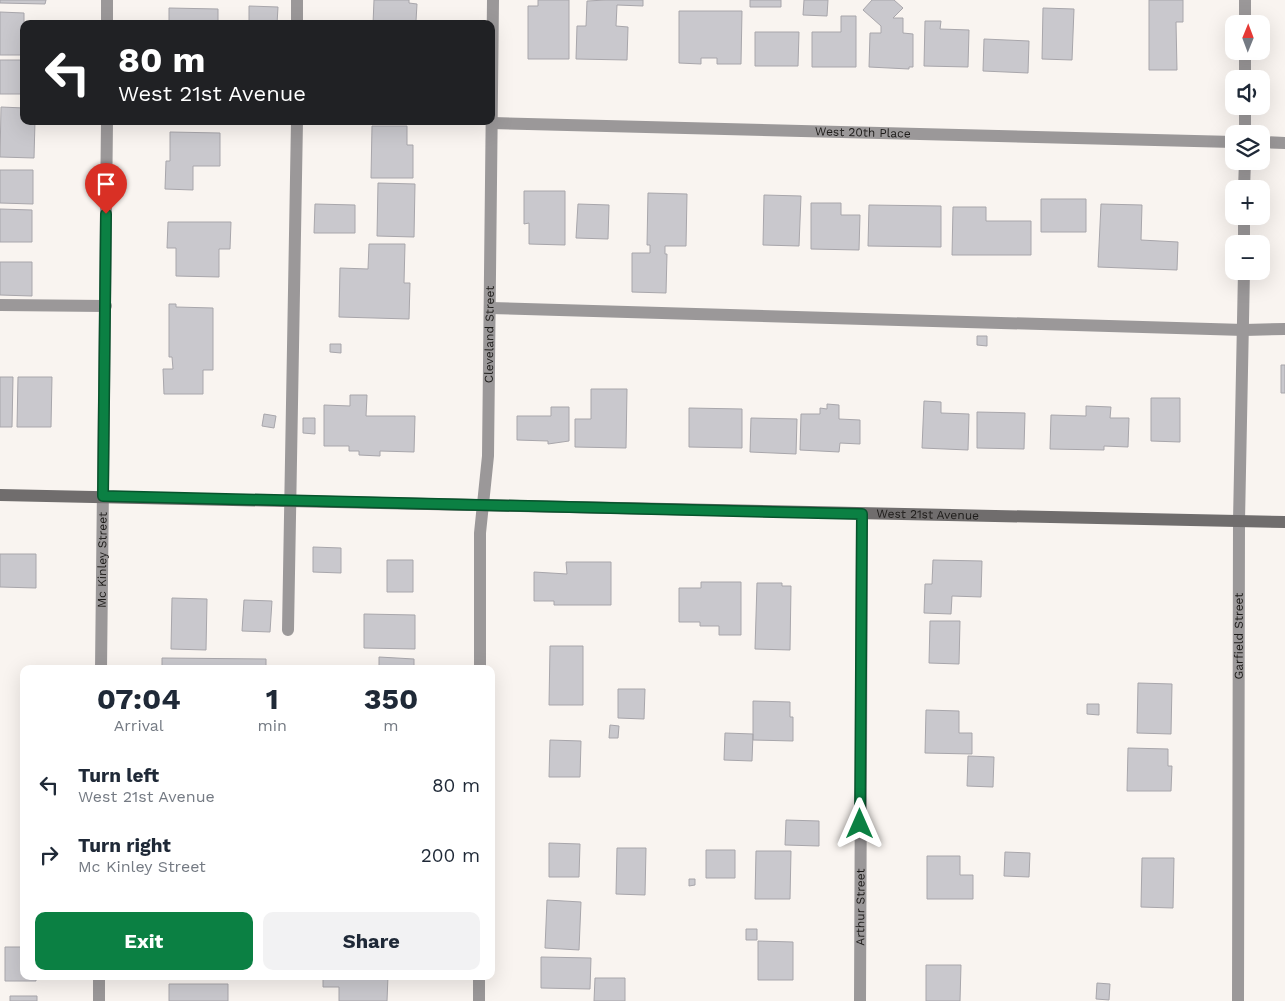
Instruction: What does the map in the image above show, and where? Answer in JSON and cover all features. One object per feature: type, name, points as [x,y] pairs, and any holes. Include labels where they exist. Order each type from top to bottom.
[{"type":"street","points":[[107,0],[107,20]]},
{"type":"street","points":[[297,0],[297,20]]},
{"type":"street","name":"Cleveland Street","points":[[493,0],[493,20]]},
{"type":"street","points":[[1245,0],[1245,15]]},
{"type":"street","name":"West 20th Place","points":[[495,123],[1225,142]]},
{"type":"street","name":"Mc Kinley Street","points":[[101,665],[107,125]]},
{"type":"street","points":[[288,630],[297,125]]},
{"type":"street","name":"Cleveland Street","points":[[480,665],[480,533],[488,456],[492,125]]},
{"type":"street","points":[[1270,142],[1285,143]]},
{"type":"street","name":"Garfield Street","points":[[1238,1001],[1240,521],[1244,280]]},
{"type":"street","points":[[0,305],[106,306]]},
{"type":"street","points":[[490,308],[1244,330],[1285,329]]},
{"type":"street","name":"West 21st Avenue","points":[[0,495],[1285,522]]},
{"type":"street","name":"Arthur Street","points":[[860,1001],[862,514]]},
{"type":"street","points":[[99,980],[99,1001]]},
{"type":"street","points":[[479,980],[479,1001]]},
{"type":"building","points":[[0,0],[46,0],[45,4],[0,3]]},
{"type":"building","points":[[374,0],[409,0],[409,3],[417,4],[416,20],[373,20]]},
{"type":"building","points":[[538,0],[569,0],[569,59],[528,59],[528,6],[538,6]]},
{"type":"building","points":[[643,0],[643,6],[617,5],[616,26],[628,27],[627,60],[576,59],[577,26],[586,26],[587,1]]},
{"type":"building","points":[[750,0],[781,0],[781,7],[750,7]]},
{"type":"building","points":[[804,0],[828,0],[827,16],[803,15]]},
{"type":"building","points":[[872,0],[894,0],[903,8],[893,18],[903,18],[903,33],[913,34],[913,67],[909,67],[909,69],[869,67],[870,33],[881,33],[881,26],[863,10]]},
{"type":"building","points":[[1149,0],[1183,0],[1183,22],[1176,22],[1177,70],[1149,70]]},
{"type":"building","points":[[249,6],[278,7],[277,20],[249,20]]},
{"type":"building","points":[[169,8],[218,9],[218,20],[169,20]]},
{"type":"building","points":[[1043,8],[1074,9],[1072,60],[1042,59]]},
{"type":"building","points":[[679,11],[742,11],[741,64],[717,64],[717,58],[701,58],[701,64],[679,63]]},
{"type":"building","points":[[0,12],[24,13],[24,20],[20,20],[20,55],[0,55]]},
{"type":"building","points":[[841,16],[856,16],[856,67],[812,67],[812,32],[841,32]]},
{"type":"building","points":[[925,21],[941,21],[940,29],[969,30],[968,67],[924,66]]},
{"type":"building","points":[[755,32],[799,32],[798,66],[755,66]]},
{"type":"building","points":[[984,39],[1029,41],[1028,73],[983,71]]},
{"type":"building","points":[[0,60],[20,60],[20,94],[0,94]]},
{"type":"building","points":[[1,107],[20,108],[20,125],[35,125],[34,158],[0,157]]},
{"type":"building","points":[[372,126],[407,126],[407,145],[413,145],[413,178],[371,178]]},
{"type":"building","points":[[170,132],[220,133],[220,166],[193,166],[193,190],[165,189],[166,161],[170,161]]},
{"type":"building","points":[[0,170],[33,170],[33,204],[0,203]]},
{"type":"building","points":[[378,183],[415,184],[414,237],[377,236]]},
{"type":"building","points":[[524,191],[565,191],[565,245],[529,244],[529,223],[524,224]]},
{"type":"building","points":[[648,193],[687,194],[686,246],[665,246],[665,254],[667,254],[666,293],[632,292],[632,253],[650,253],[650,245],[647,245]]},
{"type":"building","points":[[764,195],[801,196],[799,246],[763,245]]},
{"type":"building","points":[[1041,199],[1086,199],[1086,232],[1041,232]]},
{"type":"building","points":[[811,203],[841,203],[841,215],[860,215],[859,250],[811,249]]},
{"type":"building","points":[[315,204],[355,205],[355,233],[314,233]]},
{"type":"building","points":[[578,204],[609,205],[608,239],[576,238]]},
{"type":"building","points":[[1101,204],[1142,205],[1141,240],[1178,242],[1177,270],[1098,267]]},
{"type":"building","points":[[869,205],[941,206],[941,247],[868,246]]},
{"type":"building","points":[[953,207],[986,207],[986,221],[1031,221],[1031,255],[952,255]]},
{"type":"building","points":[[0,209],[32,210],[32,242],[0,242]]},
{"type":"building","points":[[168,222],[231,222],[230,249],[219,249],[219,277],[176,276],[176,248],[167,248]]},
{"type":"building","points":[[369,244],[405,244],[404,283],[410,283],[409,319],[339,317],[340,268],[368,269]]},
{"type":"building","points":[[0,262],[32,262],[32,296],[0,295]]},
{"type":"building","points":[[169,304],[176,304],[176,307],[213,308],[213,370],[203,370],[203,394],[164,394],[163,369],[173,369],[172,357],[169,357]]},
{"type":"building","points":[[977,336],[987,336],[987,346],[977,345]]},
{"type":"building","points":[[330,344],[341,344],[341,353],[330,352]]},
{"type":"building","points":[[1281,365],[1285,365],[1285,393],[1281,393]]},
{"type":"building","points":[[0,377],[13,377],[12,427],[0,427]]},
{"type":"building","points":[[18,377],[52,377],[51,427],[17,427]]},
{"type":"building","points":[[591,389],[627,389],[626,448],[575,447],[575,419],[591,419]]},
{"type":"building","points":[[350,395],[367,395],[366,416],[415,416],[414,452],[380,451],[380,456],[359,455],[359,451],[349,451],[349,446],[324,446],[324,405],[350,406]]},
{"type":"building","points":[[1151,398],[1180,398],[1180,442],[1151,441]]},
{"type":"building","points":[[924,401],[941,402],[941,413],[969,414],[968,450],[922,448]]},
{"type":"building","points":[[827,404],[839,405],[839,419],[860,420],[860,444],[840,443],[839,452],[800,450],[801,414],[820,414],[820,408],[827,409]]},
{"type":"building","points":[[1086,406],[1111,407],[1110,418],[1129,418],[1128,447],[1104,446],[1104,450],[1050,449],[1051,415],[1086,416]]},
{"type":"building","points":[[551,407],[569,407],[569,441],[548,444],[548,441],[517,440],[517,416],[551,416]]},
{"type":"building","points":[[689,408],[742,409],[742,448],[689,447]]},
{"type":"building","points":[[977,412],[1025,413],[1024,449],[977,448]]},
{"type":"building","points":[[264,414],[276,416],[274,428],[262,426]]},
{"type":"building","points":[[303,418],[315,418],[315,434],[303,433]]},
{"type":"building","points":[[751,418],[797,419],[796,454],[750,452]]},
{"type":"building","points":[[313,547],[341,548],[341,573],[313,572]]},
{"type":"building","points":[[0,554],[36,554],[36,588],[0,587]]},
{"type":"building","points":[[387,560],[413,560],[413,592],[387,592]]},
{"type":"building","points":[[933,560],[982,561],[981,597],[952,596],[951,614],[924,613],[925,584],[932,584]]},
{"type":"building","points":[[566,562],[611,562],[611,605],[554,605],[554,601],[534,601],[534,572],[567,574]]},
{"type":"building","points":[[701,582],[741,582],[741,635],[719,635],[719,626],[700,626],[700,622],[679,622],[679,588],[701,588]]},
{"type":"building","points":[[757,583],[782,583],[782,586],[791,586],[790,650],[755,649]]},
{"type":"building","points":[[172,598],[207,599],[206,650],[171,649]]},
{"type":"building","points":[[244,600],[272,601],[270,632],[242,631]]},
{"type":"building","points":[[364,614],[415,615],[415,649],[364,648]]},
{"type":"building","points":[[930,621],[960,621],[959,664],[929,663]]},
{"type":"building","points":[[550,646],[583,646],[583,705],[549,705]]},
{"type":"building","points":[[379,657],[414,659],[414,665],[379,665]]},
{"type":"building","points":[[162,658],[266,659],[266,665],[162,665]]},
{"type":"building","points":[[1138,683],[1172,684],[1171,734],[1137,733]]},
{"type":"building","points":[[618,689],[645,689],[644,719],[618,718]]},
{"type":"building","points":[[753,701],[790,702],[790,717],[793,717],[793,741],[753,740]]},
{"type":"building","points":[[1087,704],[1099,704],[1099,715],[1087,714]]},
{"type":"building","points":[[926,710],[959,711],[959,733],[972,733],[972,754],[925,753]]},
{"type":"building","points":[[610,725],[619,726],[618,738],[609,738]]},
{"type":"building","points":[[725,733],[753,734],[752,761],[724,760]]},
{"type":"building","points":[[550,740],[581,741],[580,777],[549,777]]},
{"type":"building","points":[[1128,748],[1168,749],[1168,766],[1172,766],[1171,791],[1127,791]]},
{"type":"building","points":[[968,756],[994,757],[993,787],[967,786]]},
{"type":"building","points":[[786,820],[819,821],[819,846],[785,845]]},
{"type":"building","points":[[549,843],[580,844],[579,877],[549,877]]},
{"type":"building","points":[[617,848],[646,848],[645,895],[616,894]]},
{"type":"building","points":[[706,850],[735,850],[735,878],[706,878]]},
{"type":"building","points":[[756,851],[791,851],[790,899],[755,899]]},
{"type":"building","points":[[1005,852],[1030,853],[1029,877],[1004,876]]},
{"type":"building","points":[[927,856],[960,856],[960,875],[973,875],[973,899],[927,899]]},
{"type":"building","points":[[1142,858],[1174,858],[1173,908],[1141,907]]},
{"type":"building","points":[[689,879],[695,879],[695,885],[689,886]]},
{"type":"building","points":[[547,900],[581,902],[579,950],[545,948]]},
{"type":"building","points":[[746,929],[757,929],[757,940],[746,940]]},
{"type":"building","points":[[758,941],[793,942],[793,980],[758,980]]},
{"type":"building","points":[[5,947],[20,947],[20,980],[36,981],[5,981]]},
{"type":"building","points":[[541,957],[591,958],[590,989],[541,988]]},
{"type":"building","points":[[926,965],[961,965],[960,1001],[926,1001]]},
{"type":"building","points":[[595,978],[625,978],[625,1001],[594,1001]]},
{"type":"building","points":[[323,980],[388,980],[387,1001],[339,1001],[339,987],[323,987]]},
{"type":"building","points":[[1097,983],[1110,984],[1109,1000],[1096,999]]},
{"type":"building","points":[[169,984],[228,984],[228,1001],[169,1001]]},
{"type":"building","points":[[10,996],[37,996],[37,1001],[10,1001]]},
{"type":"route","points":[[106,214],[103,496],[862,514],[860,824]]}]
